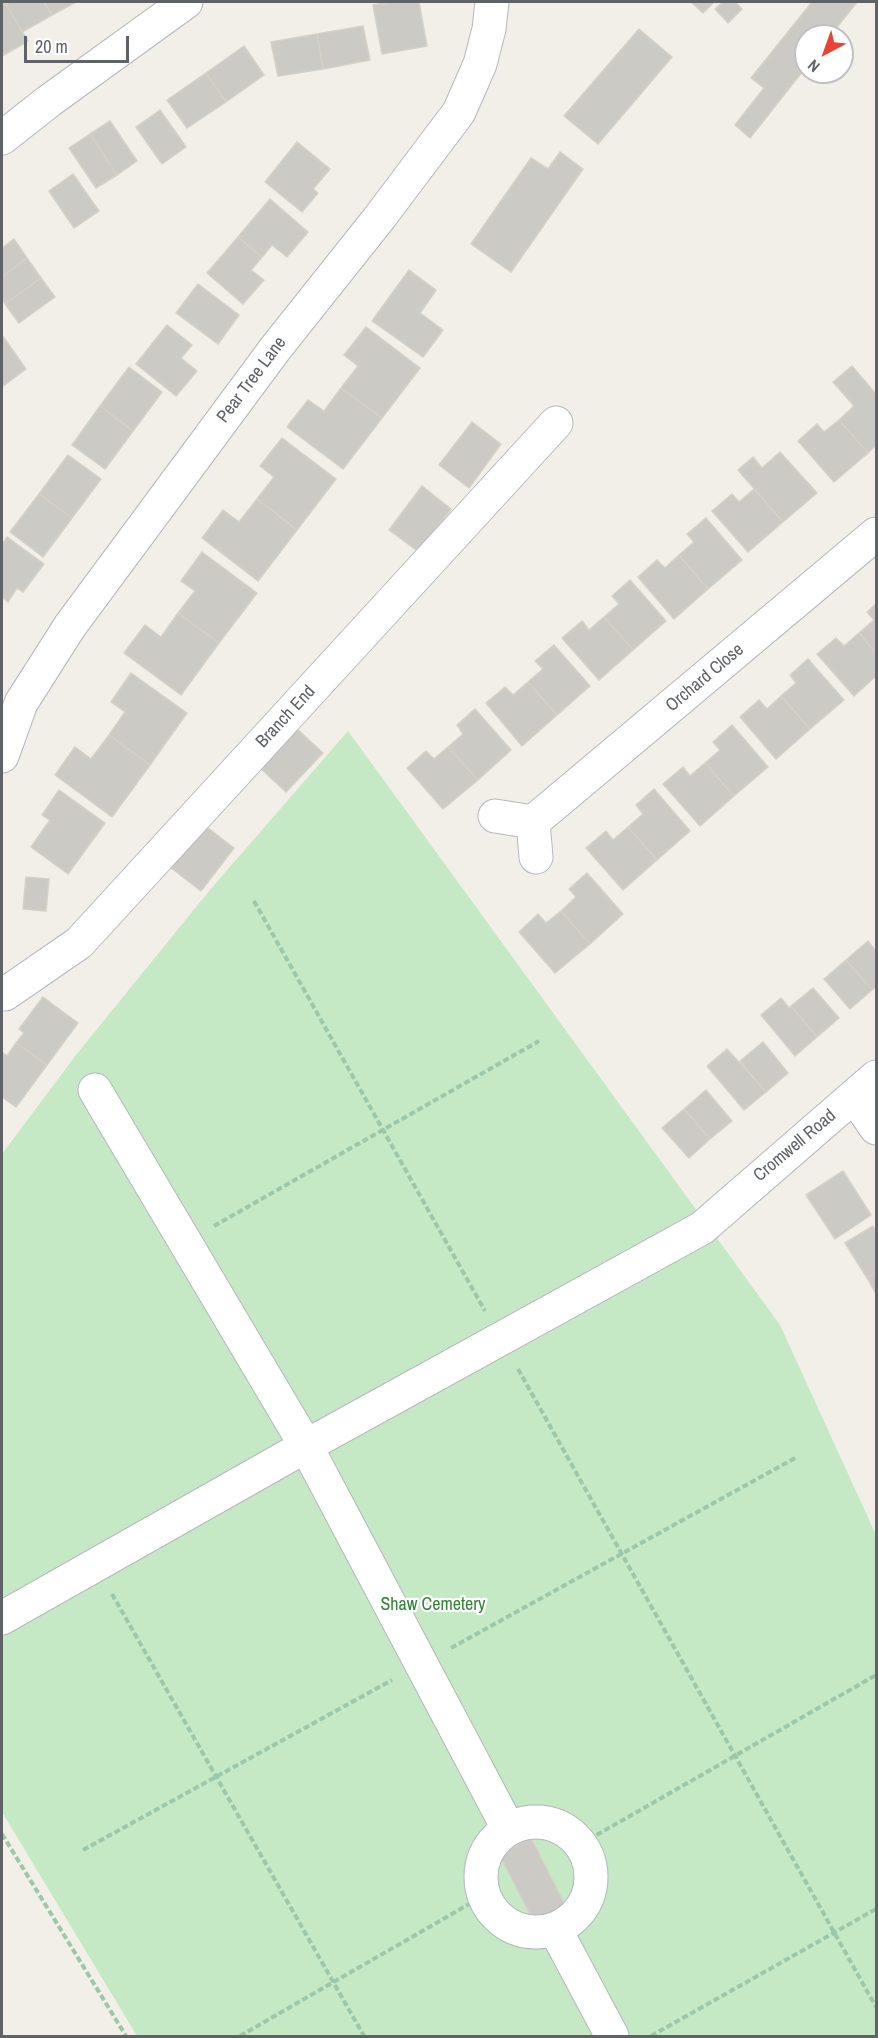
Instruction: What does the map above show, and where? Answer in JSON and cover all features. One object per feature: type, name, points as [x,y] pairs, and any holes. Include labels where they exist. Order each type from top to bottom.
[{"type":"street","points":[[2,138],[49,101],[186,2]]},
{"type":"street","name":"Pear Tree Lane","points":[[2,756],[21,703],[70,626],[275,349],[380,217],[459,112],[480,64],[489,29],[492,2]]},
{"type":"street","name":"Branch End","points":[[2,993],[4,994],[79,943],[556,423]]},
{"type":"street","name":"Orchard Close","points":[[533,822],[876,534]]},
{"type":"street","points":[[495,816],[533,822],[536,858]]},
{"type":"street","name":"Cromwell Road","points":[[2,1618],[306,1446],[702,1228],[865,1086],[876,1128]]},
{"type":"street","points":[[95,1090],[306,1446],[508,1828]]},
{"type":"street","points":[[534,1821],[560,1827],[581,1844],[591,1868],[589,1893],[576,1915],[555,1929],[534,1932],[513,1927],[495,1914],[483,1896],[480,1870],[489,1846],[508,1828],[534,1821]]},
{"type":"street","points":[[555,1929],[612,2037]]},
{"type":"path","points":[[254,901],[876,2007]]},
{"type":"path","points":[[185,1242],[539,1041]]},
{"type":"path","points":[[96,1564],[364,2037]]},
{"type":"path","points":[[581,1844],[876,1675]]},
{"type":"path","points":[[2,1834],[126,2037]]},
{"type":"path","points":[[240,2037],[483,1896]]},
{"type":"path","points":[[651,2037],[876,1909]]},
{"type":"green space","name":"Shaw Cemetery","points":[[348,731],[780,1325],[876,1535],[876,2036],[137,2036],[2,1812],[2,1154],[76,1055],[209,891]]},
{"type":"building","points":[[5,2],[44,2],[52,15],[22,32]]},
{"type":"building","points":[[44,2],[76,2],[52,15]]},
{"type":"building","points":[[391,2],[419,2],[427,46],[382,54],[373,5]]},
{"type":"building","points":[[691,2],[714,2],[703,13]]},
{"type":"building","points":[[723,2],[735,2],[742,9],[728,23],[715,9]]},
{"type":"building","points":[[812,2],[857,2],[840,24],[794,24]]},
{"type":"building","points":[[5,3],[28,41],[2,56],[2,5]]},
{"type":"building","points":[[794,24],[794,82],[750,138],[735,125],[764,88],[751,78]]},
{"type":"building","points":[[363,26],[370,60],[323,69],[317,34]]},
{"type":"building","points":[[639,29],[672,57],[598,144],[564,116]]},
{"type":"building","points":[[317,34],[323,69],[278,76],[271,42]]},
{"type":"building","points":[[244,46],[264,75],[226,102],[206,73]]},
{"type":"building","points":[[206,73],[226,102],[187,128],[167,100]]},
{"type":"building","points":[[160,110],[186,147],[162,164],[136,127]]},
{"type":"building","points":[[110,121],[137,161],[117,175],[90,134]]},
{"type":"building","points":[[90,134],[117,175],[96,188],[69,148]]},
{"type":"building","points":[[297,142],[330,169],[313,189],[318,193],[302,212],[265,182]]},
{"type":"building","points":[[560,152],[583,169],[511,272],[471,244],[531,158],[548,169]]},
{"type":"building","points":[[73,174],[99,211],[74,228],[49,191]]},
{"type":"building","points":[[270,199],[308,232],[287,257],[272,245],[262,257],[238,237]]},
{"type":"building","points":[[238,237],[262,257],[251,270],[264,280],[243,304],[207,273]]},
{"type":"building","points":[[14,239],[27,258],[2,277],[2,248]]},
{"type":"building","points":[[27,258],[41,278],[5,304],[2,298],[2,277]]},
{"type":"building","points":[[409,270],[436,290],[420,313],[443,330],[423,357],[372,321]]},
{"type":"building","points":[[41,278],[55,297],[19,323],[5,304]]},
{"type":"building","points":[[198,284],[239,315],[218,344],[176,313]]},
{"type":"building","points":[[167,325],[192,345],[181,358],[197,371],[176,396],[136,364]]},
{"type":"building","points":[[366,327],[420,368],[382,418],[341,388],[358,366],[344,355]]},
{"type":"building","points":[[2,335],[26,369],[2,387]]},
{"type":"building","points":[[852,366],[876,394],[876,445],[868,453],[839,420],[854,406],[833,382]]},
{"type":"building","points":[[129,367],[162,392],[133,431],[100,406]]},
{"type":"building","points":[[341,388],[382,418],[343,469],[287,427],[308,400],[324,411]]},
{"type":"building","points":[[100,406],[133,431],[105,469],[72,445]]},
{"type":"building","points":[[839,420],[868,453],[834,482],[798,441],[817,424],[824,432]]},
{"type":"building","points":[[472,422],[501,444],[469,488],[439,465]]},
{"type":"building","points":[[282,438],[336,479],[297,530],[257,499],[274,477],[260,466]]},
{"type":"building","points":[[780,452],[817,493],[783,522],[738,470],[753,457],[762,468]]},
{"type":"building","points":[[68,455],[101,479],[72,518],[39,494]]},
{"type":"building","points":[[422,486],[451,509],[419,552],[389,530]]},
{"type":"building","points":[[754,489],[783,522],[748,552],[712,511],[732,494],[739,502]]},
{"type":"building","points":[[39,494],[72,518],[43,557],[10,532]]},
{"type":"building","points":[[257,499],[297,530],[258,581],[202,538],[223,510],[239,522]]},
{"type":"building","points":[[706,518],[742,560],[708,589],[679,555],[694,542],[687,534]]},
{"type":"building","points":[[7,537],[44,564],[23,592],[17,588],[8,602],[2,597],[2,545]]},
{"type":"building","points":[[202,552],[257,593],[219,643],[178,613],[195,591],[181,581]]},
{"type":"building","points":[[679,555],[708,589],[674,619],[638,577],[657,560],[665,568]]},
{"type":"building","points":[[630,580],[666,621],[633,650],[604,617],[619,604],[612,596]]},
{"type":"building","points":[[876,604],[876,653],[859,633],[874,620],[867,612]]},
{"type":"building","points":[[178,613],[219,643],[181,695],[124,653],[145,625],[161,637]]},
{"type":"building","points":[[604,617],[633,650],[599,680],[562,638],[582,621],[589,630]]},
{"type":"building","points":[[859,633],[876,653],[876,676],[854,696],[817,654],[836,638],[844,646]]},
{"type":"building","points":[[554,645],[590,686],[557,715],[528,682],[543,669],[535,661]]},
{"type":"building","points":[[808,659],[844,700],[810,729],[781,696],[796,683],[790,675]]},
{"type":"building","points":[[131,673],[187,713],[150,765],[109,735],[125,712],[111,702]]},
{"type":"building","points":[[528,682],[557,715],[522,746],[486,703],[505,687],[513,695]]},
{"type":"building","points":[[781,696],[810,729],[776,759],[740,717],[759,700],[767,709]]},
{"type":"building","points":[[475,709],[511,750],[478,780],[448,747],[463,734],[457,725]]},
{"type":"building","points":[[732,725],[768,767],[734,796],[705,763],[720,750],[713,742]]},
{"type":"building","points":[[296,728],[323,753],[286,792],[259,767]]},
{"type":"building","points":[[109,735],[150,765],[112,817],[55,775],[75,747],[91,759]]},
{"type":"building","points":[[448,747],[478,780],[443,809],[407,768],[426,751],[434,759]]},
{"type":"building","points":[[705,763],[734,796],[700,826],[663,784],[683,767],[690,776]]},
{"type":"building","points":[[654,789],[690,831],[657,860],[628,827],[643,814],[636,805]]},
{"type":"building","points":[[59,790],[105,823],[68,874],[31,847],[50,820],[42,815]]},
{"type":"building","points":[[204,825],[234,848],[201,891],[171,868]]},
{"type":"building","points":[[628,827],[657,860],[623,890],[586,848],[606,831],[613,840]]},
{"type":"building","points":[[587,873],[623,914],[590,944],[561,911],[576,897],[569,889]]},
{"type":"building","points":[[26,877],[49,879],[46,911],[23,909]]},
{"type":"building","points":[[561,911],[590,944],[555,973],[519,932],[538,914],[546,923]]},
{"type":"building","points":[[868,941],[876,951],[876,986],[872,990],[846,960]]},
{"type":"building","points":[[846,960],[872,990],[850,1009],[824,979]]},
{"type":"building","points":[[813,988],[839,1018],[817,1037],[791,1006]]},
{"type":"building","points":[[43,997],[78,1023],[47,1065],[16,1043],[24,1033],[19,1029]]},
{"type":"building","points":[[781,998],[789,1008],[791,1006],[817,1037],[795,1056],[761,1015]]},
{"type":"building","points":[[763,1042],[788,1073],[766,1092],[740,1061]]},
{"type":"building","points":[[16,1043],[47,1065],[16,1107],[2,1097],[2,1052],[7,1056]]},
{"type":"building","points":[[727,1049],[766,1092],[744,1110],[707,1066]]},
{"type":"building","points":[[706,1090],[732,1121],[710,1139],[684,1109]]},
{"type":"building","points":[[684,1109],[710,1139],[689,1158],[662,1128]]},
{"type":"building","points":[[843,1171],[871,1215],[835,1239],[806,1195]]},
{"type":"building","points":[[873,1226],[876,1232],[876,1272],[867,1278],[845,1243]]},
{"type":"building","points":[[876,1272],[876,1294],[867,1278]]},
{"type":"building","points":[[531,1838],[566,1907],[534,1922],[499,1854]]}]
